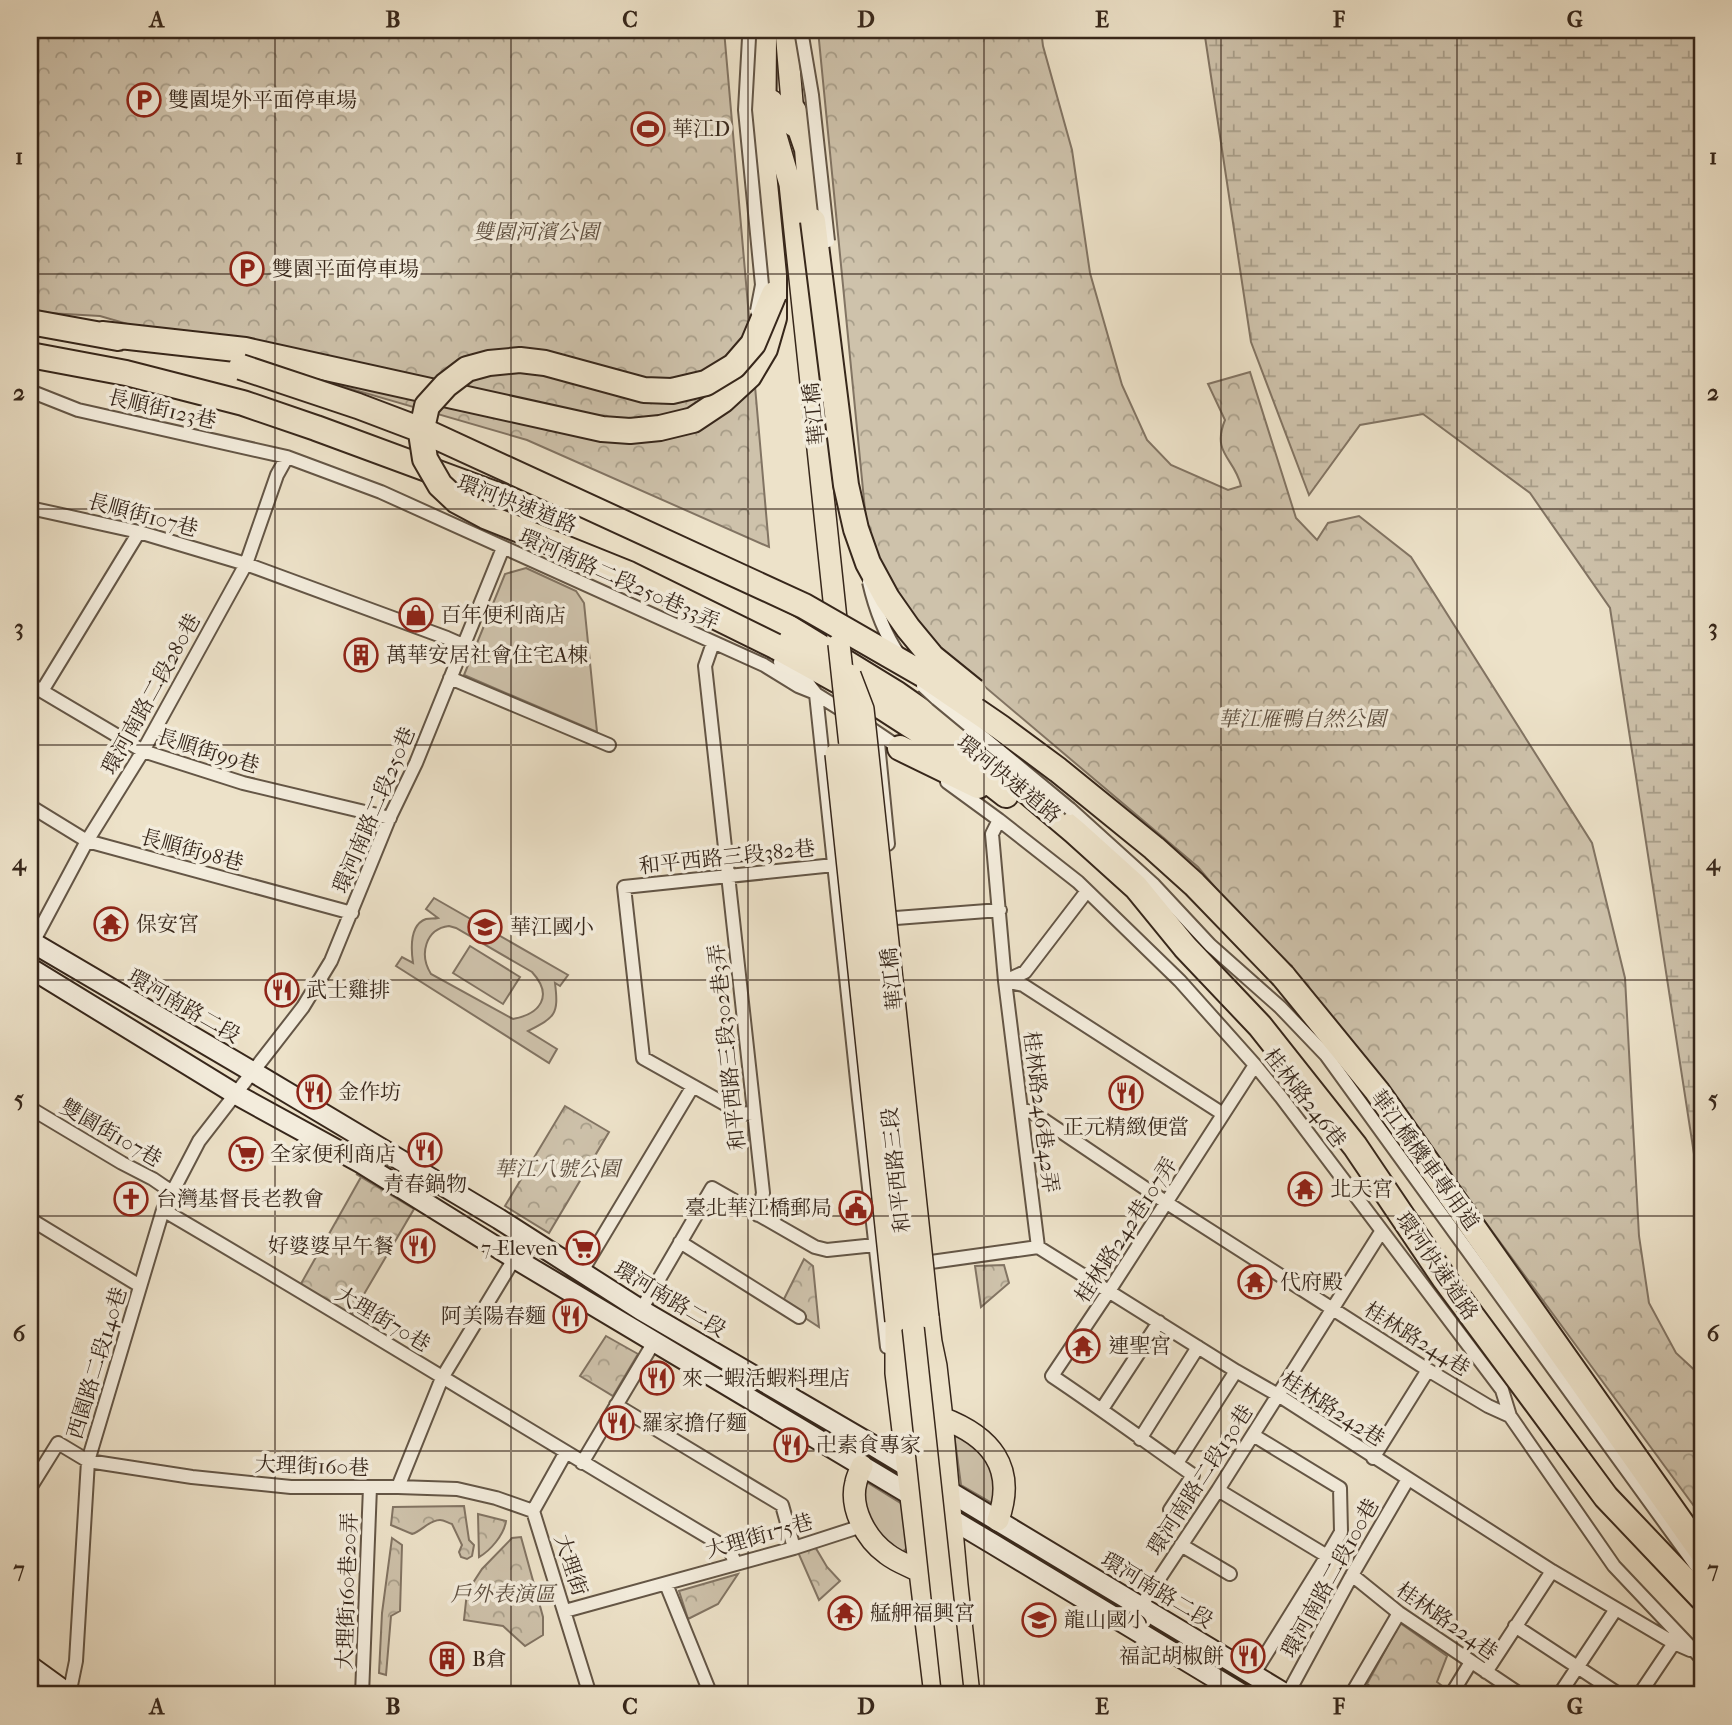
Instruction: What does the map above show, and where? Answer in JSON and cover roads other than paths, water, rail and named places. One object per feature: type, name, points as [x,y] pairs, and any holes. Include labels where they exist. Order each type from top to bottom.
[{"type":"highway","points":[[102,334],[245,350],[602,429],[630,431],[660,428],[693,419],[723,400],[749,376],[765,349],[774,318],[774,275],[763,163],[765,32]]},
{"type":"highway","points":[[794,111],[807,149],[813,221],[846,485],[856,529],[868,563],[887,598],[932,657],[1033,737],[1058,770]]},
{"type":"highway","points":[[774,294],[753,344],[734,366],[706,383],[672,391],[644,390],[545,363],[520,360],[489,363],[467,369],[446,385],[427,406],[421,433],[425,459],[440,485],[457,501],[485,516],[629,575],[773,651],[862,694],[947,749],[1020,806],[1185,947]]},
{"type":"highway","name":"環河快速道路","points":[[30,322],[102,334],[241,367],[358,406],[436,437],[804,606],[924,675],[1000,727],[1154,848],[1194,884],[1283,976],[1377,1091],[1702,1552]]},
{"type":"highway","name":"環河快速道路","points":[[30,355],[139,376],[243,403],[530,507],[647,556],[786,626],[897,694],[979,752],[1136,887],[1185,947],[1260,1026],[1355,1146],[1444,1278],[1606,1497],[1702,1598]]},
{"type":"highway","points":[[900,748],[1020,806]]},
{"type":"highway","points":[[1606,1497],[1658,1566],[1702,1615]]},
{"type":"main road","name":"華江橋","points":[[765,32],[794,111],[794,153],[790,184]]},
{"type":"main road","name":"華江橋","points":[[765,32],[776,136],[790,184],[839,644],[832,711],[895,1321]]},
{"type":"main road","name":"華江橋","points":[[839,644],[863,709],[928,1318]]},
{"type":"main road","name":"和平西路三段","points":[[839,644],[953,1695]]},
{"type":"main road","name":"和平西路三段","points":[[928,1318],[942,1418],[969,1695]]},
{"type":"main road","name":"和平西路三段","points":[[895,1321],[896,1373],[935,1695]]},
{"type":"main road","points":[[942,1418],[970,1430],[987,1444],[999,1464],[1004,1486],[998,1520]]},
{"type":"main road","points":[[862,1466],[855,1483],[855,1494],[863,1525],[876,1546],[921,1572]]},
{"type":"street","name":"華江橋機車專用道","points":[[801,30],[811,94],[865,566],[875,608],[893,646],[916,679],[937,699],[1070,809],[1154,885],[1210,945],[1280,1007],[1326,1055],[1702,1574]]},
{"type":"street","points":[[765,32],[745,110],[762,285],[755,316],[742,342],[721,364],[695,377],[666,382],[641,380],[542,354],[518,352],[467,359],[431,386],[418,406],[412,430],[414,457],[424,479],[455,513],[622,582],[773,651],[802,676],[817,694]]},
{"type":"street","name":"長順街123巷","points":[[30,391],[78,410],[287,457]]},
{"type":"street","name":"環河南路二段250巷33弄","points":[[287,457],[381,492],[764,666],[817,694]]},
{"type":"street","name":"環河南路二段280巷","points":[[31,944],[87,841],[143,751],[246,564],[277,475],[287,457]]},
{"type":"street","name":"長順街107巷","points":[[30,508],[139,532],[246,564],[463,645]]},
{"type":"street","points":[[42,691],[139,532]]},
{"type":"street","name":"環河南路二段250巷","points":[[253,1072],[303,1007],[331,961],[390,818],[416,763],[503,548]]},
{"type":"street","name":"和平西路三段302巷3弄","points":[[713,643],[705,666],[763,1193],[758,1215]]},
{"type":"street","points":[[450,678],[609,745]]},
{"type":"street","name":"長順街99巷","points":[[30,684],[143,751],[243,783],[390,818]]},
{"type":"street","name":"桂林路246巷","points":[[817,694],[900,748],[999,820],[1087,891],[1180,981],[1255,1065],[1502,1390],[1510,1416],[1614,1566],[1700,1654]]},
{"type":"street","name":"和平西路三段","points":[[817,694],[838,866],[875,1245],[888,1350],[896,1373]]},
{"type":"street","name":"和平西路三段","points":[[877,733],[885,846],[896,918],[940,1340],[936,1366]]},
{"type":"street","name":"長順街98巷","points":[[30,806],[87,841],[352,914]]},
{"type":"street","name":"桂林路246巷42弄","points":[[999,820],[992,834],[1005,981],[1038,1247]]},
{"type":"street","points":[[838,866],[840,852]]},
{"type":"street","name":"和平西路三段382巷","points":[[693,1086],[643,1058],[624,887],[838,866]]},
{"type":"street","points":[[1005,981],[1025,972],[1087,891]]},
{"type":"street","points":[[896,918],[1000,910]]},
{"type":"street","name":"環河南路二段","points":[[31,944],[528,1236],[641,1310],[998,1520],[1287,1695]]},
{"type":"street","points":[[30,968],[237,1095],[361,1163],[514,1258],[1243,1695]]},
{"type":"street","name":"桂林路246巷42弄","points":[[1005,981],[1023,985],[1223,1114]]},
{"type":"street","name":"桂林路242巷107弄","points":[[1177,1463],[1052,1376],[1110,1292],[1255,1065]]},
{"type":"street","name":"西園路二段140巷","points":[[69,1695],[76,1661],[88,1461],[163,1210],[200,1141],[253,1072]]},
{"type":"street","points":[[582,1271],[693,1086],[741,1113],[753,1114]]},
{"type":"street","name":"雙園街107巷","points":[[30,1108],[172,1192]]},
{"type":"street","name":"桂林路244巷","points":[[1023,1110],[1032,1112],[1167,1203],[1428,1370],[1510,1416]]},
{"type":"street","points":[[641,1310],[712,1188],[815,1247],[821,1249],[875,1245]]},
{"type":"street","name":"大理街70巷","points":[[163,1210],[730,1550],[735,1563]]},
{"type":"street","points":[[30,1219],[140,1286]]},
{"type":"street","name":"環河南路二段130巷","points":[[1141,1606],[1218,1490],[1381,1232]]},
{"type":"street","points":[[398,1487],[442,1378],[528,1236]]},
{"type":"street","points":[[680,1242],[799,1317]]},
{"type":"street","points":[[931,1262],[1038,1247]]},
{"type":"street","name":"桂林路242巷","points":[[1038,1247],[1278,1395],[1552,1571],[1674,1643],[1700,1654]]},
{"type":"street","points":[[1101,1409],[1159,1322]]},
{"type":"street","points":[[582,1463],[654,1342]]},
{"type":"street","points":[[1140,1439],[1198,1347]]},
{"type":"street","points":[[1373,1458],[1428,1370]]},
{"type":"street","points":[[1170,1510],[1194,1475],[1177,1463],[1236,1371]]},
{"type":"street","points":[[616,1405],[782,1505],[794,1548]]},
{"type":"street","points":[[1253,1435],[1340,1488],[1341,1532],[1253,1675]]},
{"type":"street","points":[[30,1488],[58,1443],[88,1461]]},
{"type":"street","points":[[533,1511],[566,1451]]},
{"type":"street","name":"大理街160巷","points":[[88,1461],[192,1477],[291,1487],[457,1489],[496,1498],[533,1511]]},
{"type":"street","name":"環河南路二段100巷","points":[[1287,1695],[1408,1479]]},
{"type":"street","name":"大理街160巷20弄","points":[[362,1695],[370,1488]]},
{"type":"street","points":[[1218,1490],[1327,1556]]},
{"type":"street","name":"大理街","points":[[533,1511],[590,1695]]},
{"type":"street","name":"大理街175巷","points":[[565,1611],[794,1548],[863,1525]]},
{"type":"street","points":[[1181,1545],[1230,1574]]},
{"type":"street","points":[[1486,1672],[1552,1571]]},
{"type":"street","name":"桂林路224巷","points":[[1352,1575],[1399,1613],[1521,1695]]},
{"type":"street","points":[[666,1584],[711,1695]]},
{"type":"street","points":[[1559,1695],[1616,1609]]},
{"type":"street","points":[[1351,1695],[1399,1613]]},
{"type":"street","points":[[1515,1626],[1620,1695]]},
{"type":"street","points":[[1639,1695],[1674,1643]]},
{"type":"street","points":[[1451,1695],[1471,1662]]},
{"type":"street","points":[[30,1666],[69,1695]]},
{"type":"place","name":"雙園堤外平面停車場","points":[[144,100]]},
{"type":"place","name":"華江D","points":[[648,129]]},
{"type":"place","name":"雙園平面停車場","points":[[247,269]]},
{"type":"place","name":"百年便利商店","points":[[416,615]]},
{"type":"place","name":"萬華安居社會住宅A棟","points":[[361,655]]},
{"type":"place","name":"保安宮","points":[[111,924]]},
{"type":"place","name":"華江國小","points":[[485,927]]},
{"type":"place","name":"武士雞排","points":[[282,990]]},
{"type":"place","name":"金作坊","points":[[314,1092]]},
{"type":"place","name":"正元精緻便當","points":[[1126,1093]]},
{"type":"place","name":"青春鍋物","points":[[425,1150]]},
{"type":"place","name":"全家便利商店","points":[[246,1154]]},
{"type":"place","name":"北天宮","points":[[1305,1189]]},
{"type":"place","name":"台灣基督長老教會","points":[[131,1199]]},
{"type":"place","name":"臺北華江橋郵局","points":[[856,1208]]},
{"type":"place","name":"好婆婆早午餐","points":[[418,1246]]},
{"type":"place","name":"7-Eleven","points":[[583,1248]]},
{"type":"place","name":"代府殿","points":[[1255,1282]]},
{"type":"place","name":"阿美陽春麵","points":[[570,1316]]},
{"type":"place","name":"連聖宮","points":[[1083,1346]]},
{"type":"place","name":"來一蝦活蝦料理店","points":[[657,1378]]},
{"type":"place","name":"羅家擔仔麵","points":[[617,1423]]},
{"type":"place","name":"卍素食專家","points":[[791,1445]]},
{"type":"place","name":"艋舺福興宮","points":[[845,1613]]},
{"type":"place","name":"龍山國小","points":[[1039,1620]]},
{"type":"place","name":"福記胡椒餅","points":[[1248,1656]]},
{"type":"place","name":"B倉","points":[[447,1659]]},
{"type":"park label","name":"雙園河濱公園","points":[[536,232]]},
{"type":"park label","name":"華江雁鴨自然公園","points":[[1302,719]]},
{"type":"park label","name":"華江八號公園","points":[[557,1169]]},
{"type":"park label","name":"戶外表演區","points":[[503,1594]]}]
